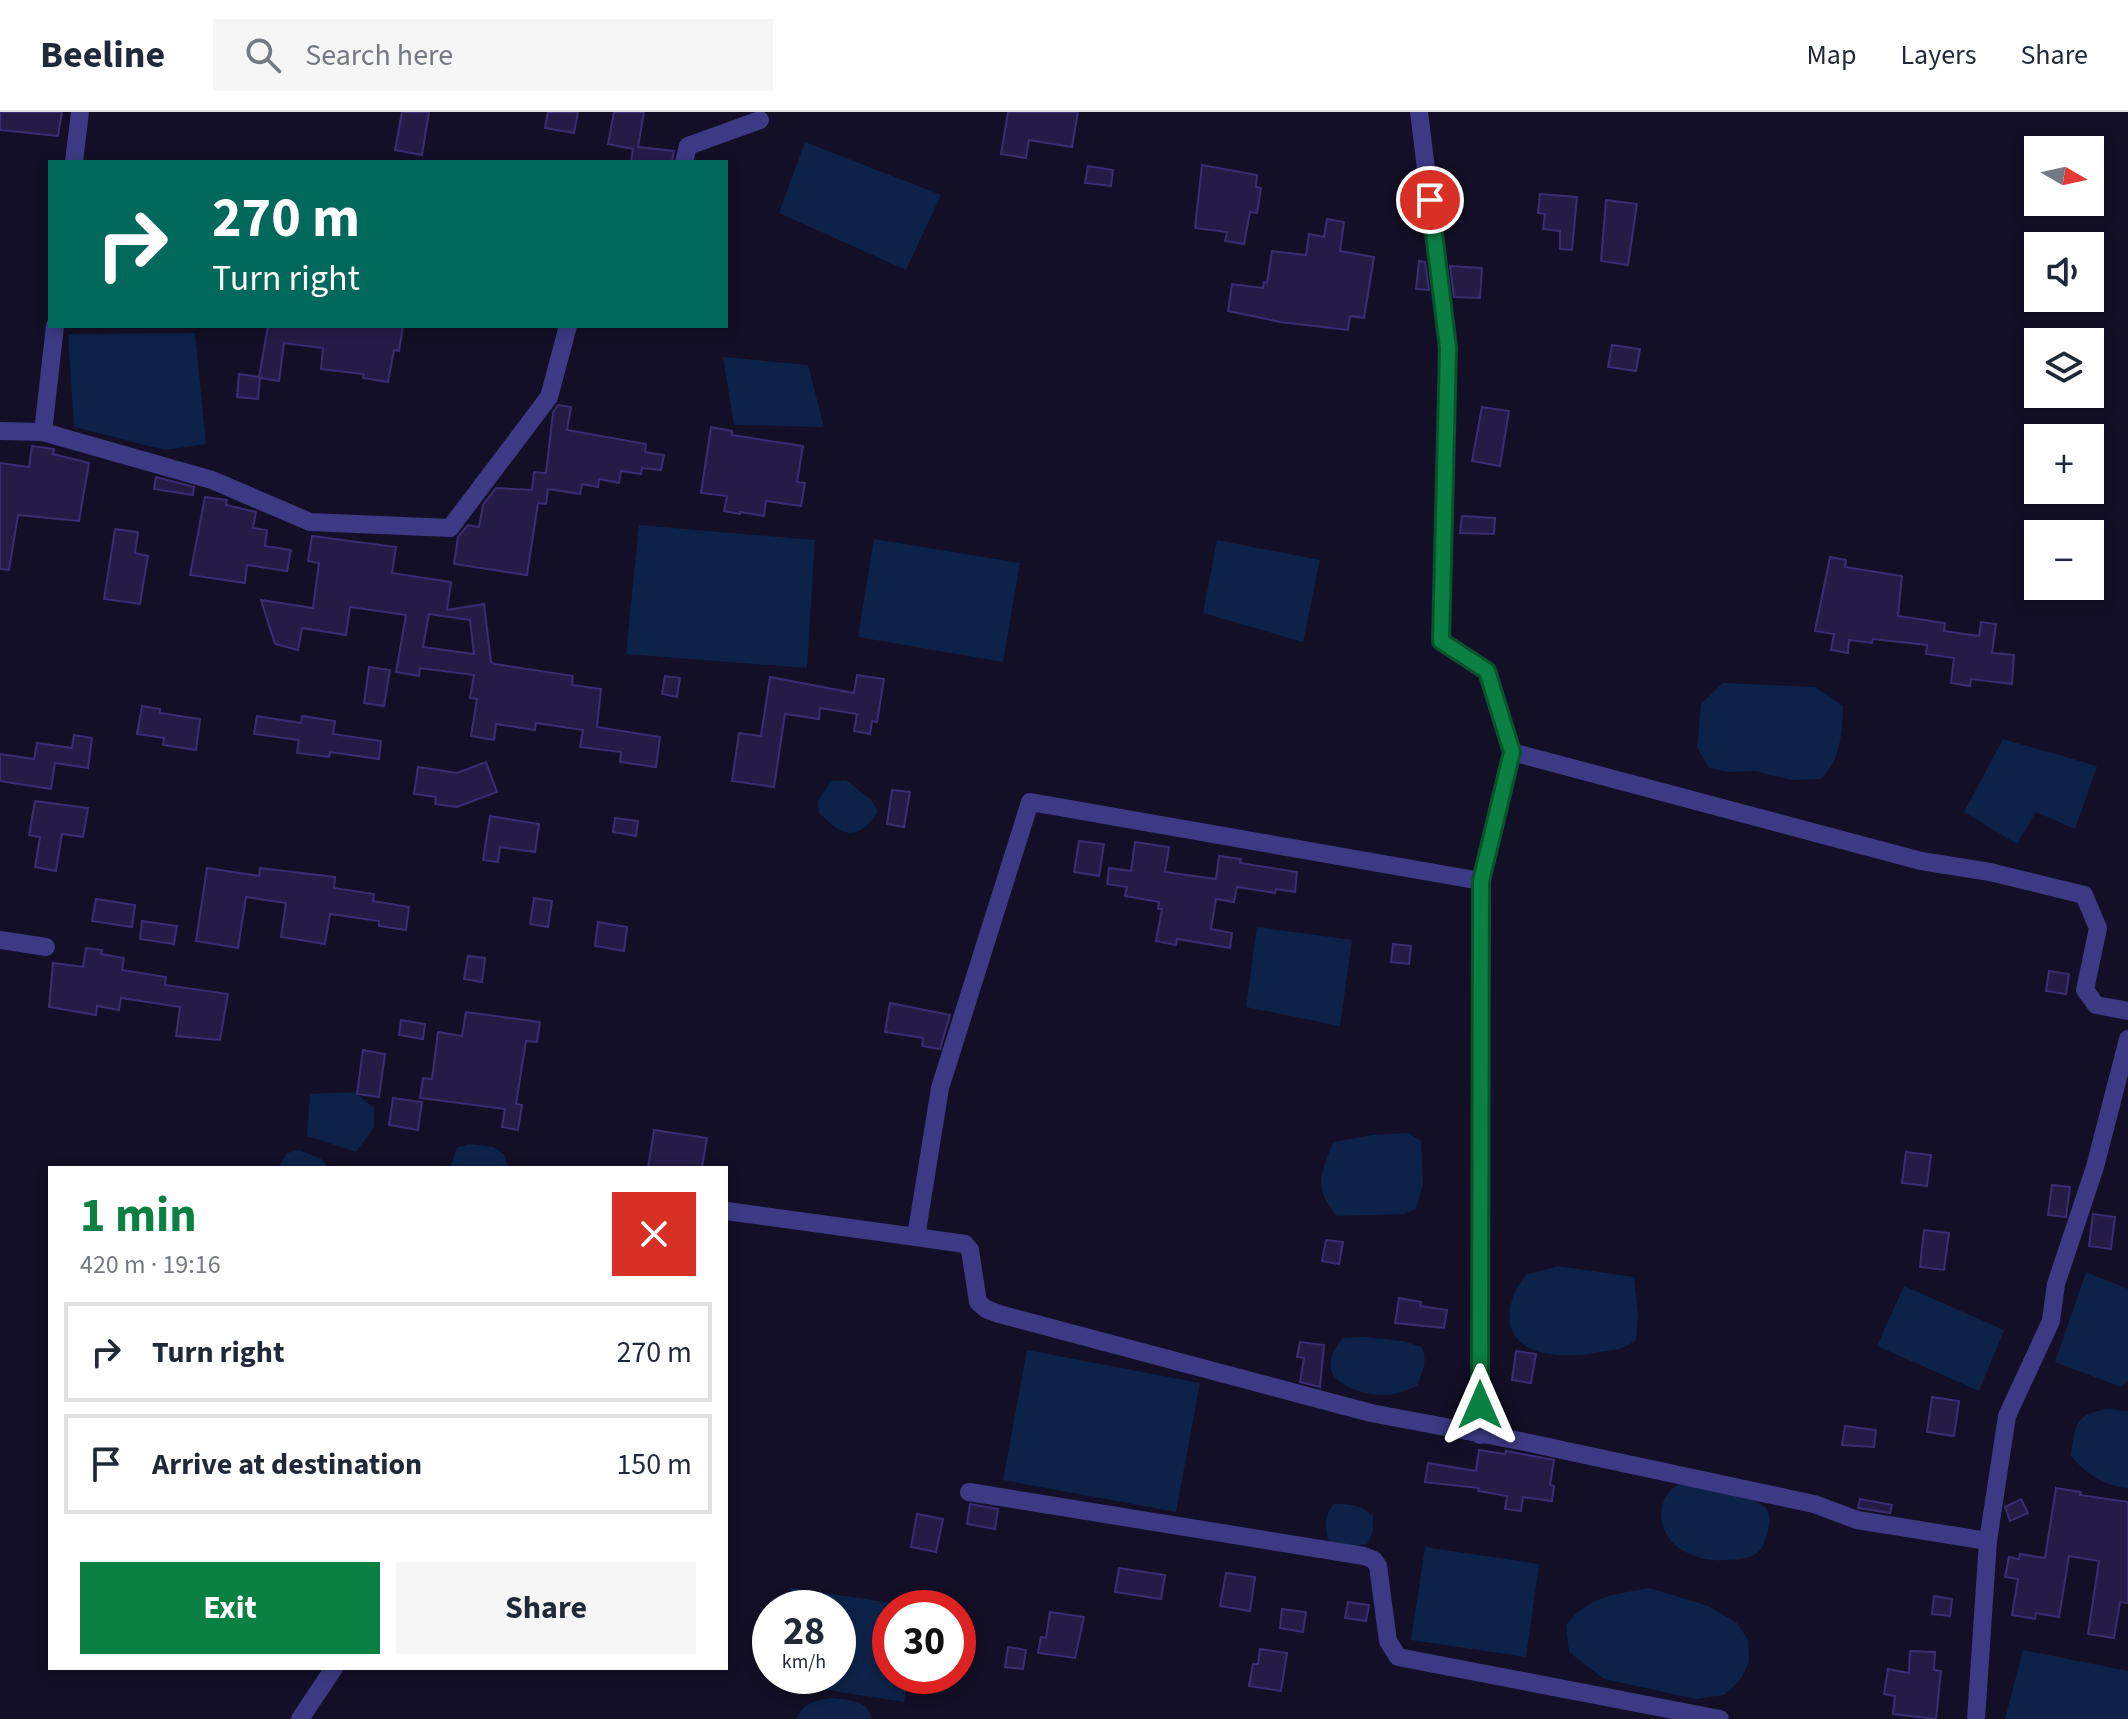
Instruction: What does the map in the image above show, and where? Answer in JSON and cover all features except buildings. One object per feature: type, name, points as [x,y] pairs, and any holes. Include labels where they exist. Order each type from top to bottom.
[{"type":"street","points":[[74,160],[80,112]]},
{"type":"street","points":[[1419,112],[1448,348],[1441,641],[1487,671],[1512,752],[1481,881],[1480,1435]]},
{"type":"street","points":[[684,160],[688,146],[760,120]]},
{"type":"street","points":[[43,432],[55,328]]},
{"type":"street","points":[[0,431],[43,432],[212,480],[310,522],[450,528],[549,397],[567,328]]},
{"type":"street","points":[[1512,752],[1921,861],[1990,872],[2084,895],[2098,928],[2085,990],[2096,1005],[2128,1011]]},
{"type":"street","points":[[916,1237],[940,1088],[1030,802],[1481,881]]},
{"type":"street","points":[[0,940],[46,947]]},
{"type":"street","points":[[1976,1719],[1988,1541],[2007,1416],[2051,1321],[2056,1284],[2095,1167],[2128,1039]]},
{"type":"street","points":[[728,1211],[965,1244],[970,1250],[978,1302],[986,1309],[1371,1413],[1525,1442],[1814,1504],[1857,1520],[1988,1541]]},
{"type":"street","points":[[969,1492],[1364,1556],[1374,1560],[1378,1566],[1388,1641],[1398,1657],[1720,1719]]},
{"type":"street","points":[[300,1719],[333,1670]]},
{"type":"water","points":[[805,142],[941,195],[906,270],[779,213]]},
{"type":"water","points":[[195,333],[206,444],[165,450],[74,427],[68,334]]},
{"type":"water","points":[[723,357],[808,365],[824,427],[734,425]]},
{"type":"water","points":[[639,525],[815,540],[807,668],[626,654]]},
{"type":"water","points":[[874,539],[1020,563],[1003,662],[858,637]]},
{"type":"water","points":[[1217,540],[1320,560],[1303,642],[1203,613]]},
{"type":"water","points":[[1723,683],[1815,687],[1843,706],[1841,736],[1828,772],[1821,779],[1791,780],[1755,771],[1727,772],[1709,768],[1697,747],[1701,704]]},
{"type":"water","points":[[2003,739],[2097,766],[2075,829],[2036,812],[2017,844],[1964,812]]},
{"type":"water","points":[[846,780],[871,800],[878,811],[864,828],[850,833],[827,821],[819,812],[818,800],[831,781]]},
{"type":"water","points":[[1257,927],[1352,940],[1340,1026],[1246,1007]]},
{"type":"water","points":[[354,1092],[374,1108],[374,1127],[356,1152],[307,1136],[310,1094]]},
{"type":"water","points":[[1408,1133],[1421,1141],[1423,1184],[1416,1209],[1404,1214],[1337,1216],[1324,1196],[1321,1180],[1333,1142]]},
{"type":"water","points":[[469,1144],[493,1147],[504,1154],[507,1166],[451,1166],[457,1148]]},
{"type":"water","points":[[299,1150],[320,1158],[328,1166],[279,1166],[287,1153]]},
{"type":"water","points":[[1557,1266],[1634,1277],[1638,1315],[1636,1340],[1617,1350],[1579,1355],[1546,1353],[1520,1342],[1512,1331],[1509,1316],[1514,1294],[1526,1275]]},
{"type":"water","points":[[2086,1272],[2128,1289],[2128,1381],[2121,1387],[2055,1362]]},
{"type":"water","points":[[1904,1286],[2004,1330],[1979,1391],[1877,1346]]},
{"type":"water","points":[[1343,1338],[1403,1341],[1421,1347],[1425,1362],[1417,1386],[1385,1395],[1359,1391],[1338,1381],[1330,1363],[1334,1352]]},
{"type":"water","points":[[1027,1350],[1200,1383],[1176,1512],[1003,1480]]},
{"type":"water","points":[[2107,1409],[2128,1411],[2128,1488],[2096,1478],[2071,1456],[2078,1423],[2088,1414]]},
{"type":"water","points":[[1681,1483],[1741,1496],[1762,1505],[1767,1510],[1769,1521],[1759,1551],[1744,1558],[1712,1560],[1691,1555],[1674,1544],[1664,1528],[1661,1511],[1667,1495]]},
{"type":"water","points":[[1334,1504],[1355,1506],[1373,1516],[1373,1531],[1367,1544],[1346,1546],[1328,1539],[1326,1521]]},
{"type":"water","points":[[1425,1547],[1539,1564],[1526,1657],[1411,1640]]},
{"type":"water","points":[[1650,1588],[1708,1606],[1737,1623],[1748,1640],[1749,1661],[1741,1679],[1724,1695],[1696,1699],[1604,1679],[1569,1652],[1566,1625],[1575,1615],[1604,1598]]},
{"type":"water","points":[[856,1598],[872,1600],[872,1694],[905,1694],[904,1702],[853,1694],[856,1694]]},
{"type":"water","points":[[2023,1650],[2128,1671],[2128,1719],[2005,1719]]},
{"type":"water","points":[[832,1698],[862,1705],[872,1719],[796,1719],[811,1703]]},
{"type":"route","points":[[1430,200],[1448,348],[1441,641],[1487,671],[1512,752],[1481,881],[1480,1405]]}]
